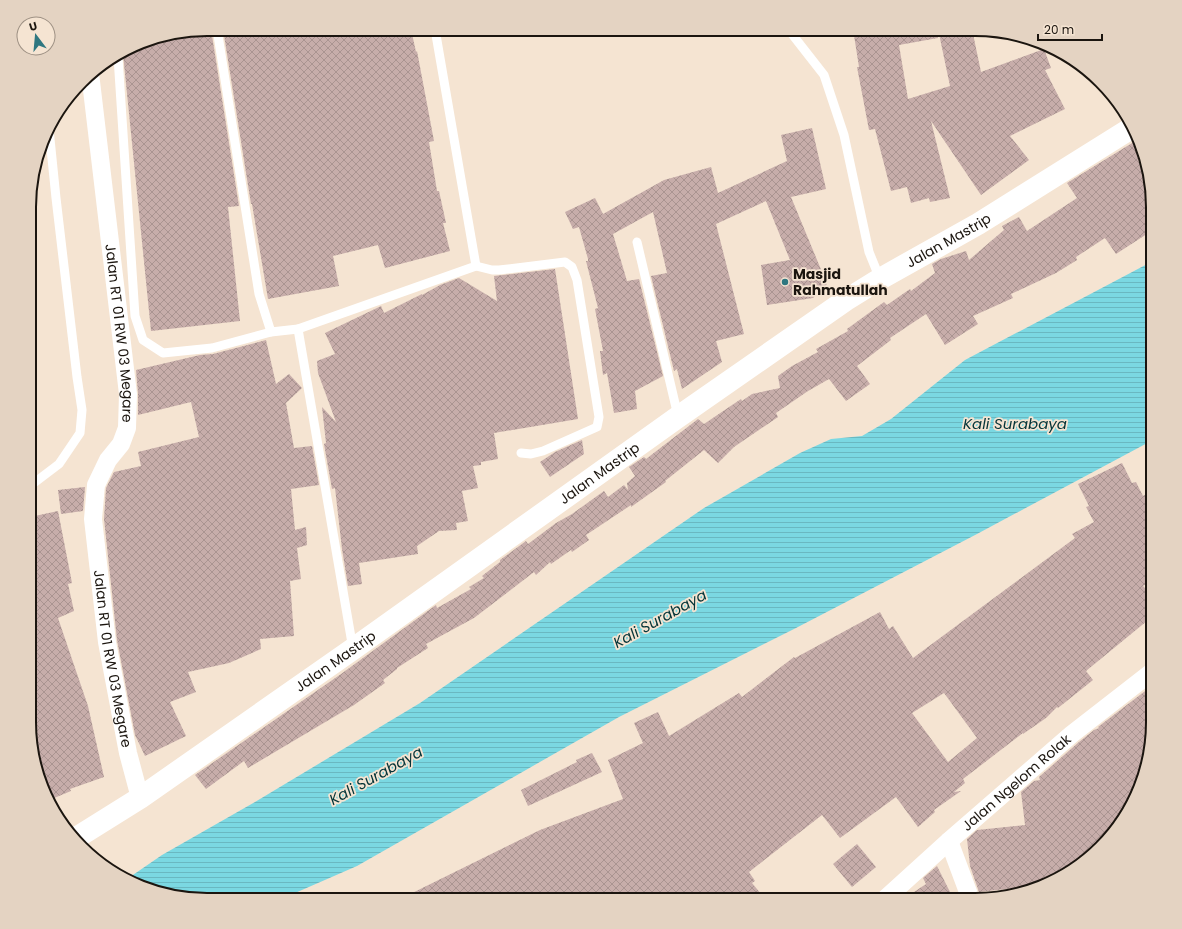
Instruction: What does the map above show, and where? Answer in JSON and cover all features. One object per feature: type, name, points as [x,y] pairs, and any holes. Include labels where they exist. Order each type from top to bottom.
[{"type":"main road","name":"Jalan Mastrip","points":[[80,836],[140,798],[353,649],[678,417],[846,300],[880,279],[978,224],[1127,130]]},
{"type":"street","name":"Jalan RT 01 RW 03 Megare","points":[[91,82],[128,394],[127,428],[121,444],[108,460],[96,485],[93,519],[107,642],[128,752],[140,798]]},
{"type":"street","name":"Jalan Ngelom Rolak","points":[[892,893],[1072,734],[1146,676]]},
{"type":"street","points":[[949,841],[968,893]]},
{"type":"lane","points":[[218,36],[259,294],[271,332]]},
{"type":"lane","points":[[437,36],[476,266]]},
{"type":"lane","points":[[793,36],[824,75],[844,135],[869,252],[880,279]]},
{"type":"lane","points":[[118,61],[134,316],[142,340],[163,353],[212,348],[271,332],[298,329],[476,266],[499,270],[565,262],[572,266],[576,276],[600,417],[597,427],[543,450],[531,454],[521,453]]},
{"type":"lane","points":[[36,481],[59,464],[80,433],[82,410],[75,361],[50,140]]},
{"type":"lane","points":[[637,242],[678,417]]},
{"type":"lane","points":[[298,329],[353,649]]},
{"type":"water","name":"Kali Surabaya","points":[[1146,265],[1146,444],[796,628],[619,717],[357,866],[295,893],[185,892],[152,884],[132,875],[162,855],[255,802],[420,703],[704,508],[800,453],[831,439],[862,436],[891,419],[965,360]]},
{"type":"building","points":[[196,36],[212,36],[239,206],[228,207],[240,321],[151,331],[123,58],[152,45],[174,39]]},
{"type":"building","points":[[224,36],[413,36],[416,52],[417,51],[434,141],[429,142],[437,191],[439,191],[446,223],[443,223],[450,251],[385,268],[378,245],[333,256],[339,286],[268,299]]},
{"type":"building","points":[[854,36],[938,36],[938,38],[899,45],[908,99],[950,86],[939,36],[973,36],[981,72],[1042,50],[1045,51],[1051,68],[1045,70],[1065,109],[1010,136],[1029,160],[981,195],[931,121],[950,198],[930,202],[929,198],[911,203],[907,187],[891,191],[875,129],[869,130],[857,67],[859,67]]},
{"type":"building","points":[[812,128],[826,189],[791,197],[827,284],[813,298],[767,305],[761,265],[790,260],[766,201],[716,224],[744,334],[716,341],[722,362],[682,389],[677,369],[674,371],[651,276],[667,273],[653,212],[613,234],[627,281],[639,279],[663,376],[635,391],[637,409],[614,413],[607,373],[603,375],[600,351],[603,351],[595,309],[598,308],[586,261],[588,261],[588,259],[579,227],[573,229],[565,212],[595,198],[603,214],[664,180],[711,167],[718,193],[787,161],[781,135]]},
{"type":"building","points":[[1133,142],[1145,185],[1146,235],[1116,254],[1105,238],[1076,257],[1077,260],[1056,273],[1011,294],[1013,298],[973,316],[978,324],[945,345],[926,314],[890,338],[891,340],[857,366],[870,384],[846,401],[829,379],[808,391],[776,413],[778,417],[734,447],[718,463],[704,450],[665,481],[666,482],[631,507],[631,505],[586,535],[589,540],[572,552],[571,550],[551,564],[550,562],[536,575],[534,572],[474,618],[426,644],[428,648],[397,668],[383,680],[385,683],[354,705],[248,768],[244,761],[206,789],[195,775],[341,674],[436,605],[437,608],[471,589],[469,587],[484,578],[482,576],[500,562],[500,560],[526,541],[528,544],[556,523],[572,514],[604,491],[608,497],[624,485],[628,490],[627,483],[635,476],[629,467],[644,457],[646,459],[698,419],[704,424],[741,399],[742,401],[752,394],[780,388],[778,376],[792,366],[818,352],[816,349],[848,331],[847,329],[884,302],[887,305],[910,289],[911,291],[935,273],[932,264],[941,259],[966,251],[969,260],[1004,230],[1002,226],[1019,217],[1027,231],[1077,198],[1067,183]]},
{"type":"building","points":[[555,269],[578,419],[494,433],[498,459],[481,462],[481,465],[473,466],[478,488],[462,491],[468,521],[456,523],[457,530],[439,531],[417,546],[418,554],[359,563],[362,584],[348,586],[335,488],[332,489],[324,444],[326,443],[322,407],[336,422],[318,373],[317,361],[335,354],[325,333],[381,306],[384,313],[440,285],[459,278],[497,301],[494,276]]},
{"type":"building","points":[[266,340],[276,384],[289,374],[302,388],[286,403],[294,448],[312,446],[319,485],[291,489],[295,530],[306,527],[307,545],[297,548],[301,579],[290,581],[294,636],[260,639],[261,649],[229,663],[188,672],[196,692],[170,702],[186,736],[145,756],[135,735],[117,640],[104,519],[106,488],[114,472],[141,466],[138,452],[199,437],[191,402],[138,415],[136,370],[200,355],[213,354]]},
{"type":"building","points":[[582,440],[584,454],[550,477],[540,462],[555,452]]},
{"type":"building","points":[[1122,463],[1132,483],[1136,482],[1143,496],[1146,494],[1146,584],[1143,586],[1146,589],[1146,622],[1086,671],[1093,680],[1058,708],[1057,707],[1046,718],[1023,733],[963,779],[965,783],[954,792],[961,791],[934,810],[935,812],[918,827],[896,797],[840,838],[822,815],[749,872],[755,881],[752,883],[760,893],[412,893],[540,830],[623,799],[608,760],[643,743],[634,723],[658,712],[669,736],[739,693],[742,697],[794,657],[795,658],[880,612],[889,629],[893,626],[913,658],[1075,538],[1072,534],[1094,522],[1086,507],[1089,506],[1078,484]],"holes":[[[944,693],[977,738],[948,762],[912,713]]]},
{"type":"building","points":[[85,487],[83,511],[61,514],[58,490]]},
{"type":"building","points":[[58,511],[72,583],[68,584],[74,611],[58,618],[88,706],[104,777],[70,789],[71,791],[54,798],[45,777],[39,755],[36,733],[36,516]]},
{"type":"building","points":[[1146,690],[1146,733],[1143,755],[1133,787],[1111,826],[1096,843],[1079,858],[1040,880],[1015,888],[979,892],[970,866],[967,839],[977,830],[1025,825],[1021,792],[1034,781],[1040,780],[1039,777],[1079,742],[1094,730],[1099,728],[1098,727]]},
{"type":"building","points":[[592,753],[602,772],[528,806],[521,790]]},
{"type":"building","points":[[857,844],[876,867],[852,887],[833,864]]},
{"type":"building","points":[[937,866],[950,893],[912,893],[926,884],[923,878]]},
{"type":"place","name":"Masjid Rahmatullah","points":[[785,282]]}]
